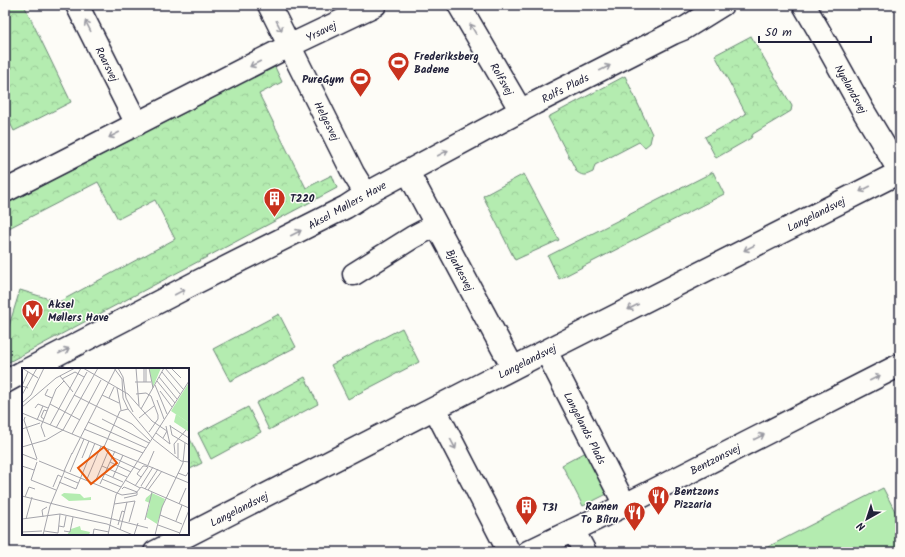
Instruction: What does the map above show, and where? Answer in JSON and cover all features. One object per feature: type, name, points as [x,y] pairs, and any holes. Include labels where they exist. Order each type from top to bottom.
[{"type":"street","name":"Roarsvej","points":[[77,5],[137,124]]},
{"type":"street","name":"Helgesvej","points":[[269,5],[353,173],[366,194]]},
{"type":"street","name":"Yrsavej","points":[[289,46],[375,5]]},
{"type":"street","name":"Rolfsvej","points":[[459,5],[521,111]]},
{"type":"street","name":"Rolfs Plads","points":[[408,172],[521,111],[685,28],[722,5]]},
{"type":"street","name":"Nyelandsvej","points":[[804,5],[864,112],[900,172]]},
{"type":"street","points":[[5,191],[289,46]]},
{"type":"street","name":"Aksel Møllers Have","points":[[31,368],[346,207],[366,194],[408,172]]},
{"type":"street","name":"Bjarkesvej","points":[[408,172],[513,368]]},
{"type":"street","name":"Langelandsvej","points":[[189,535],[546,351],[900,172]]},
{"type":"street","points":[[354,274],[413,237],[436,225]]},
{"type":"street","name":"Langelands Plads","points":[[546,351],[625,505]]},
{"type":"street","name":"Bentzonsvej","points":[[528,552],[625,505],[900,365]]},
{"type":"street","points":[[5,382],[22,373]]},
{"type":"street","points":[[434,409],[509,552]]},
{"type":"street","points":[[573,530],[585,552]]},
{"type":"street","name":"Langelandsvej","points":[[155,552],[188,535]]},
{"type":"green space","points":[[5,5],[24,5],[71,102],[14,131],[5,113]]},
{"type":"green space","points":[[751,36],[792,106],[791,111],[753,134],[751,138],[716,158],[705,137],[746,114],[715,55]]},
{"type":"green space","name":"Aksel Møllers Have","points":[[275,67],[282,82],[259,94],[306,188],[332,175],[337,188],[5,364],[5,333],[7,332],[20,290],[59,302],[175,239],[155,200],[118,219],[98,182],[7,229],[5,235],[5,204]]},
{"type":"green space","points":[[625,76],[652,134],[650,143],[645,147],[639,142],[595,165],[593,172],[587,175],[581,175],[577,172],[548,117]]},
{"type":"green space","points":[[713,172],[724,194],[559,279],[548,256]]},
{"type":"green space","points":[[524,174],[559,240],[515,260],[483,196]]},
{"type":"green space","points":[[279,314],[296,347],[230,381],[213,349]]},
{"type":"green space","points":[[402,328],[419,362],[348,399],[331,365]]},
{"type":"green space","points":[[305,377],[318,404],[269,430],[256,403]]},
{"type":"green space","points":[[248,407],[261,432],[211,459],[198,433]]},
{"type":"green space","points":[[189,437],[202,463],[189,470]]},
{"type":"green space","points":[[586,452],[607,494],[583,506],[562,465]]},
{"type":"green space","points":[[883,488],[900,521],[900,552],[758,552]]},
{"type":"place","name":"Frederiksberg Badene","points":[[399,82]]},
{"type":"place","name":"PureGym","points":[[360,98]]},
{"type":"place","name":"T220","points":[[274,218]]},
{"type":"place","name":"Aksel Møllers Have","points":[[33,330]]},
{"type":"place","name":"Bentzons Pizzaria","points":[[659,516]]},
{"type":"place","name":"T31","points":[[527,526]]},
{"type":"place","name":"Ramen To Bíiru","points":[[634,532]]}]
